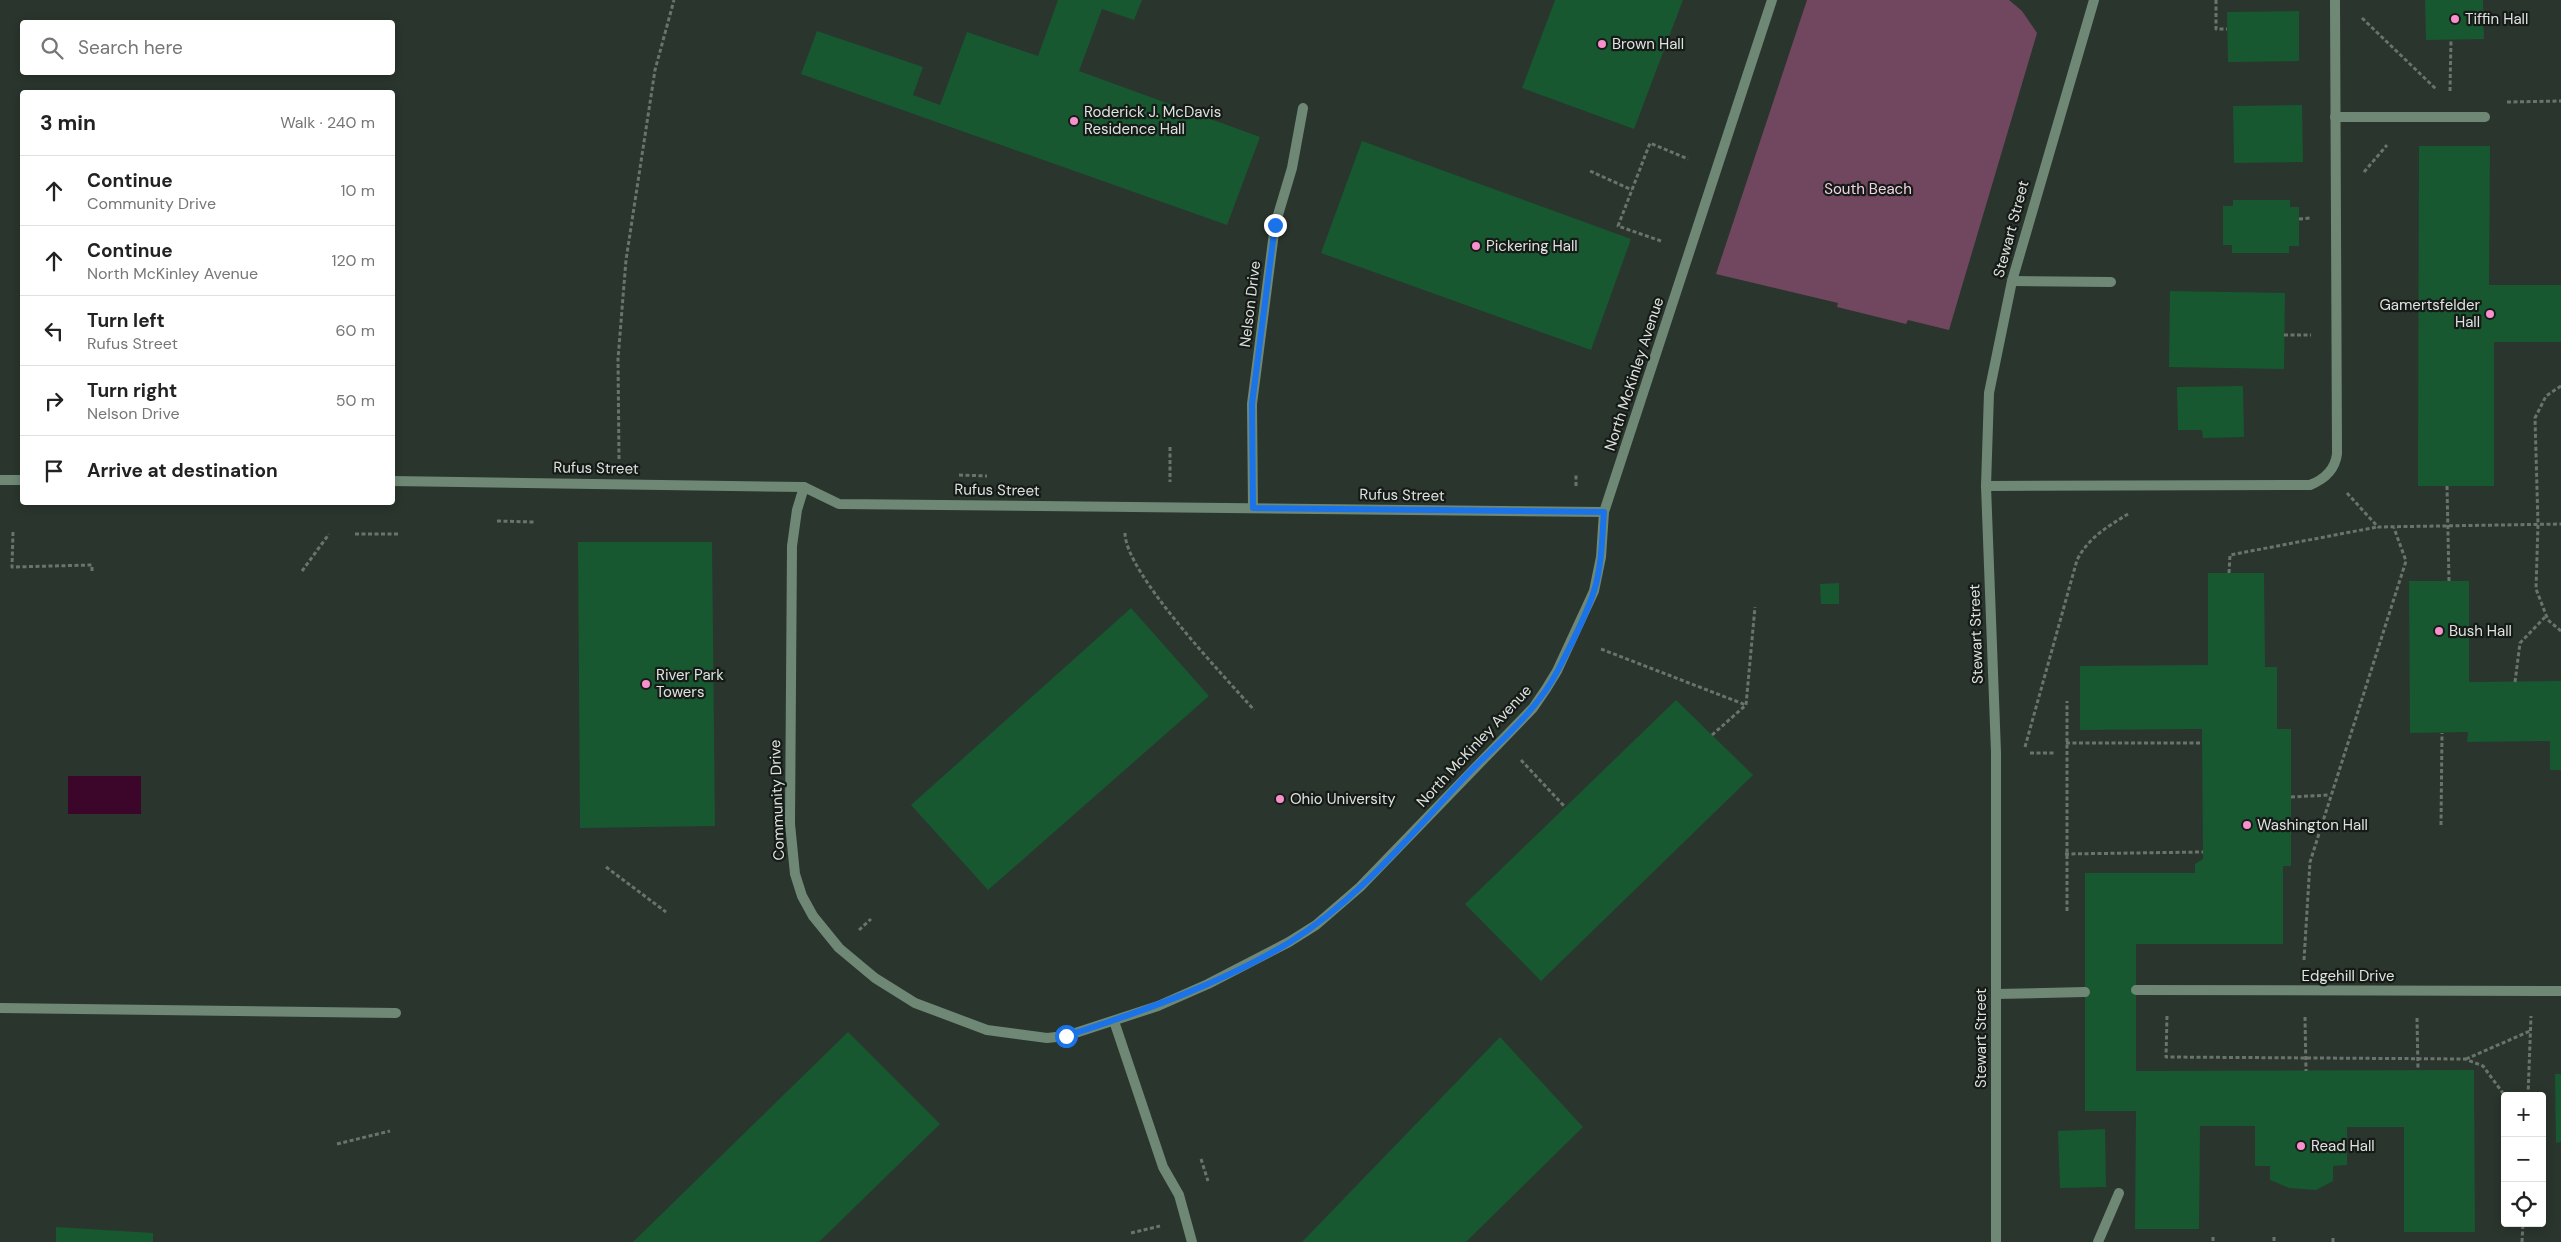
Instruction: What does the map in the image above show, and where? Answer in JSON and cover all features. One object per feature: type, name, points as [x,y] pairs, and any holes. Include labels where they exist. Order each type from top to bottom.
[{"type":"street","name":"North McKinley Avenue","points":[[1114,1020],[1158,1006],[1208,984],[1289,942],[1316,924],[1399,849],[1534,708],[1557,671],[1594,591],[1601,557],[1604,512],[1772,0]]},
{"type":"street","name":"Stewart Street","points":[[1996,1242],[1996,752],[1986,486],[1989,393],[2012,281],[2094,0]]},
{"type":"street","points":[[1986,486],[2310,485],[2330,472],[2336,463],[2335,0]]},
{"type":"street","name":"Nelson Drive","points":[[1253,508],[1252,404],[1275,225],[1292,168],[1303,108]]},
{"type":"street","points":[[2335,117],[2485,117]]},
{"type":"street","points":[[2012,281],[2111,282]]},
{"type":"street","points":[[0,480],[20,480]]},
{"type":"street","name":"Rufus Street","points":[[395,481],[804,487],[839,504],[1604,512]]},
{"type":"street","name":"Community Drive","points":[[804,487],[797,510],[792,546],[790,824],[795,874],[802,896],[813,916],[839,948],[875,978],[915,1003],[969,1024],[1007,1034],[1046,1038],[1066,1036],[1114,1020]]},
{"type":"street","name":"Edgehill Drive","points":[[2136,990],[2561,991]]},
{"type":"street","points":[[1996,994],[2085,992]]},
{"type":"street","points":[[0,1008],[396,1013]]},
{"type":"street","points":[[1114,1020],[1163,1168],[1180,1195],[1192,1242]]},
{"type":"street","points":[[2098,1242],[2119,1193]]},
{"type":"path","points":[[619,454],[618,359],[626,260],[655,70],[674,0]]},
{"type":"path","points":[[2216,0],[2216,30],[2227,30]]},
{"type":"path","points":[[2355,12],[2443,96]]},
{"type":"path","points":[[2450,94],[2451,39]]},
{"type":"path","points":[[2501,102],[2561,101]]},
{"type":"path","points":[[2360,176],[2392,138]]},
{"type":"path","points":[[1661,241],[1618,226],[1650,143],[1688,159]]},
{"type":"path","points":[[1590,171],[1632,190]]},
{"type":"path","points":[[2284,335],[2315,335]]},
{"type":"path","points":[[2561,386],[2546,396],[2535,418],[2538,524],[2536,589],[2546,616],[2561,631]]},
{"type":"path","points":[[1170,447],[1170,478]]},
{"type":"path","points":[[959,475],[987,476]]},
{"type":"path","points":[[2447,486],[2448,581]]},
{"type":"path","points":[[2341,487],[2378,527]]},
{"type":"path","points":[[2019,753],[2024,748],[2077,560],[2083,548],[2101,530],[2130,512]]},
{"type":"path","points":[[497,522],[534,522]]},
{"type":"path","points":[[2229,573],[2230,555],[2378,527],[2561,524]]},
{"type":"path","points":[[2304,960],[2310,862],[2329,796],[2406,561],[2394,528]]},
{"type":"path","points":[[13,532],[12,567],[92,565],[92,572]]},
{"type":"path","points":[[302,571],[329,534]]},
{"type":"path","points":[[355,534],[399,534]]},
{"type":"path","points":[[1125,534],[1128,551],[1157,598],[1254,710]]},
{"type":"path","points":[[1712,735],[1746,705],[1755,607]]},
{"type":"path","points":[[2516,682],[2520,643],[2546,616]]},
{"type":"path","points":[[1601,649],[1746,705]]},
{"type":"path","points":[[2067,701],[2065,854],[2067,911]]},
{"type":"path","points":[[2441,825],[2442,733]]},
{"type":"path","points":[[2066,744],[2202,743]]},
{"type":"path","points":[[2030,753],[2056,753]]},
{"type":"path","points":[[1522,762],[1565,807]]},
{"type":"path","points":[[2291,797],[2329,796]]},
{"type":"path","points":[[2065,854],[2203,852]]},
{"type":"path","points":[[606,866],[666,912]]},
{"type":"path","points":[[2167,1011],[2166,1057],[2465,1059],[2484,1066],[2502,1092]]},
{"type":"path","points":[[2305,1012],[2306,1071]]},
{"type":"path","points":[[2417,1012],[2418,1070]]},
{"type":"path","points":[[2528,1092],[2531,1012]]},
{"type":"path","points":[[2465,1059],[2530,1031]]},
{"type":"path","points":[[337,1144],[390,1131]]},
{"type":"path","points":[[1201,1159],[1208,1181]]},
{"type":"path","points":[[2522,1242],[2523,1227]]},
{"type":"path","points":[[2212,1237],[2213,1242]]},
{"type":"green space","name":"South Beach","points":[[1807,0],[2009,0],[2022,11],[2037,33],[1949,330],[1908,320],[1906,324],[1837,307],[1838,303],[1716,274]]},
{"type":"shaded area","points":[[68,776],[141,776],[141,814],[68,814]]},
{"type":"building","name":"Roderick J. McDavis Residence Hall","points":[[1058,0],[1142,0],[1134,20],[1102,9],[1079,71],[1260,137],[1227,225],[801,74],[817,31],[923,67],[913,95],[940,105],[967,32],[1038,56]]},
{"type":"building","name":"Brown Hall","points":[[1555,0],[1683,0],[1634,129],[1522,88]]},
{"type":"building","name":"Tiffin Hall","points":[[2425,0],[2483,0],[2484,39],[2426,40]]},
{"type":"building","points":[[2299,11],[2299,61],[2228,62],[2227,12]]},
{"type":"building","points":[[2302,105],[2303,162],[2234,163],[2233,106]]},
{"type":"building","name":"Pickering Hall","points":[[1362,141],[1631,239],[1591,350],[1321,253]]},
{"type":"building","name":"Gamertsfelder Hall","points":[[2419,146],[2490,146],[2489,285],[2561,285],[2561,342],[2494,342],[2494,486],[2418,486]]},
{"type":"building","points":[[2233,200],[2290,200],[2290,207],[2299,207],[2299,246],[2289,246],[2289,253],[2232,253],[2232,245],[2223,245],[2223,206],[2233,206]]},
{"type":"building","points":[[2170,291],[2285,293],[2284,369],[2169,367]]},
{"type":"building","points":[[2243,386],[2244,437],[2203,438],[2202,430],[2178,430],[2177,387]]},
{"type":"building","name":"River Park Towers","points":[[578,542],[712,542],[715,826],[580,828]]},
{"type":"building","points":[[2208,573],[2264,573],[2265,667],[2277,667],[2277,729],[2291,729],[2291,866],[2283,866],[2283,944],[2136,944],[2136,1071],[2474,1070],[2475,1232],[2404,1232],[2404,1127],[2347,1127],[2347,1165],[2333,1166],[2333,1181],[2316,1190],[2289,1188],[2270,1180],[2270,1166],[2255,1166],[2255,1126],[2200,1126],[2199,1229],[2135,1229],[2136,1111],[2085,1111],[2085,873],[2195,873],[2195,864],[2203,859],[2202,729],[2080,730],[2080,666],[2208,665]]},
{"type":"building","name":"Bush Hall","points":[[2409,581],[2469,581],[2469,682],[2561,681],[2561,770],[2550,770],[2550,741],[2467,742],[2468,732],[2410,733]]},
{"type":"building","points":[[1839,583],[1839,604],[1821,604],[1820,584]]},
{"type":"building","points":[[1131,608],[1209,696],[988,890],[911,805]]},
{"type":"building","points":[[1676,700],[1753,775],[1541,981],[1465,904]]},
{"type":"building","points":[[848,1032],[940,1124],[819,1242],[633,1242]]},
{"type":"building","points":[[1500,1037],[1583,1127],[1466,1242],[1302,1242]]},
{"type":"building","points":[[2555,1074],[2561,1074],[2561,1142],[2556,1143]]},
{"type":"building","points":[[2105,1129],[2106,1187],[2060,1188],[2058,1131]]},
{"type":"building","points":[[56,1227],[153,1233],[153,1242],[56,1242]]},
{"type":"place","name":"Tiffin Hall","points":[[2455,19]]},
{"type":"place","name":"Brown Hall","points":[[1602,44]]},
{"type":"place","name":"Roderick J. McDavis Residence Hall","points":[[1074,121]]},
{"type":"place","name":"Pickering Hall","points":[[1476,246]]},
{"type":"place","name":"Gamertsfelder Hall","points":[[2490,314]]},
{"type":"place","name":"Bush Hall","points":[[2439,631]]},
{"type":"place","name":"River Park Towers","points":[[646,684]]},
{"type":"place","name":"Ohio University","points":[[1280,799]]},
{"type":"place","name":"Washington Hall","points":[[2247,825]]},
{"type":"place","name":"Read Hall","points":[[2301,1146]]},
{"type":"route","points":[[1066,1036],[1158,1006],[1251,963],[1289,942],[1316,924],[1360,887],[1399,849],[1500,740],[1534,708],[1557,671],[1594,591],[1601,557],[1604,512],[1253,508],[1252,404],[1275,225]]}]
